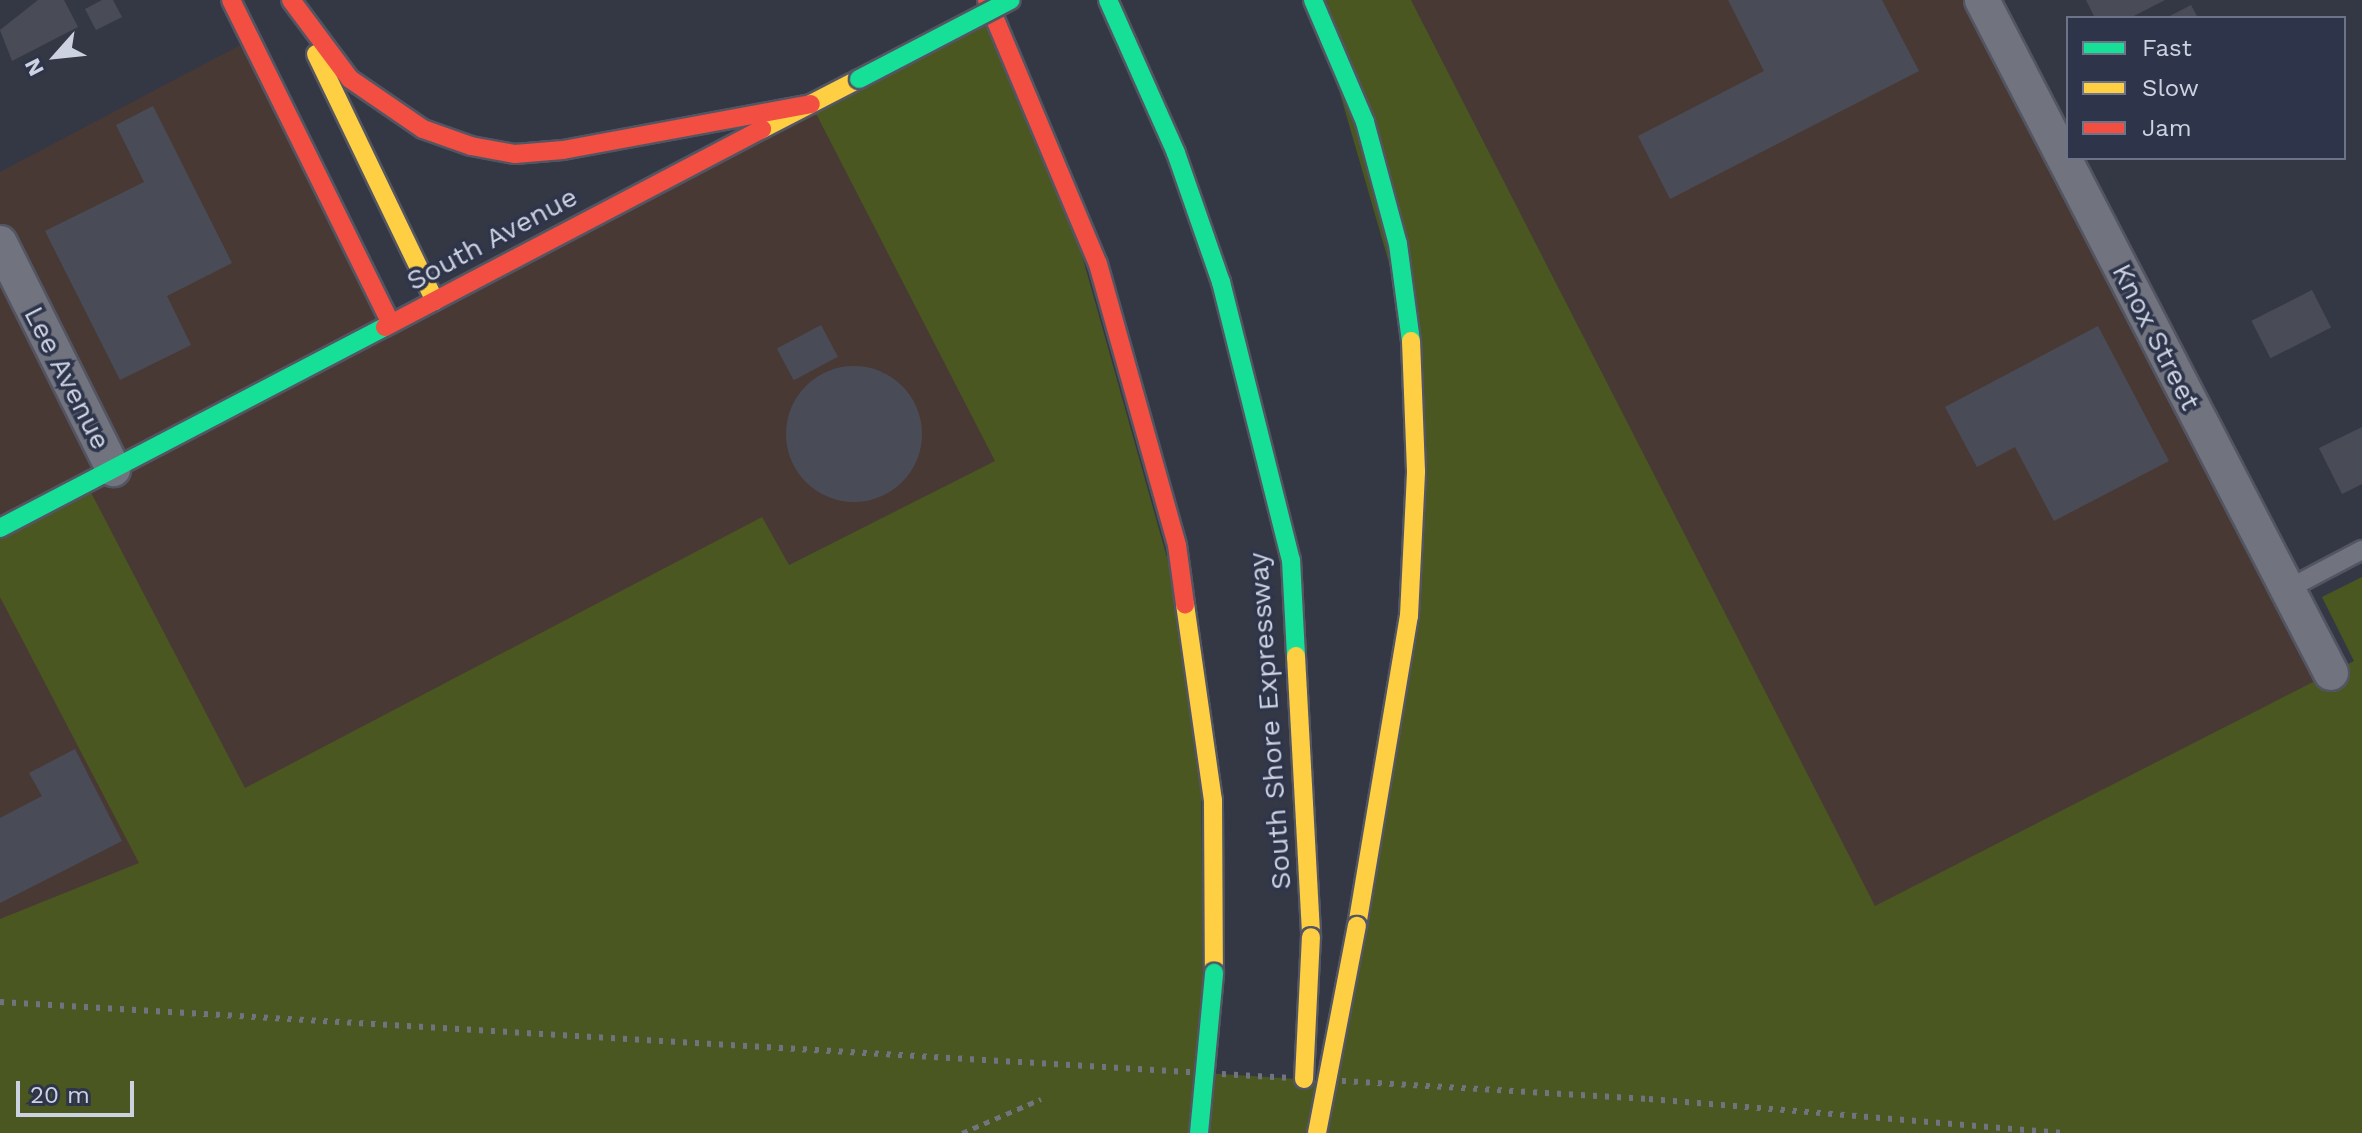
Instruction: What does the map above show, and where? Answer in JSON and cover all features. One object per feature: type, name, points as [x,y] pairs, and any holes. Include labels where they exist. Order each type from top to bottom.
[{"type":"main road","points":[[231,0],[391,324]]},
{"type":"main road","points":[[291,0],[435,301]]},
{"type":"main road","points":[[975,0],[1006,45]]},
{"type":"main road","points":[[987,0],[1098,264],[1177,545],[1213,800],[1214,973],[1199,1133]]},
{"type":"main road","name":"South Avenue","points":[[0,528],[1011,0]]},
{"type":"main road","name":"South Shore Expressway","points":[[1108,0],[1176,153],[1221,282],[1291,560],[1311,937],[1302,1133]]},
{"type":"main road","points":[[1313,0],[1365,122],[1398,244],[1411,339],[1416,471],[1409,616],[1357,926],[1317,1133]]},
{"type":"main road","points":[[304,25],[350,79],[423,129],[515,154],[811,104]]},
{"type":"street","name":"Knox Street","points":[[1982,0],[2331,673]]},
{"type":"street","name":"Lee Avenue","points":[[0,243],[113,469]]},
{"type":"lane","points":[[2288,589],[2362,550]]},
{"type":"path","points":[[962,1133],[1041,1099]]},
{"type":"shaded area","points":[[1411,0],[1982,0],[2331,673],[1875,907]]},
{"type":"shaded area","points":[[248,41],[391,323],[811,104],[996,461],[0,961],[0,172]]},
{"type":"green space","points":[[1313,0],[1411,0],[1875,906],[2354,661],[2322,597],[2362,577],[2362,1133],[0,1133],[0,919],[139,863],[0,597],[0,528],[86,483],[245,788],[762,517],[789,565],[995,461],[811,104],[980,16],[1049,138],[1200,675],[1204,1073],[1329,1081],[1399,709],[1411,339]]},
{"type":"building","points":[[38,0],[64,0],[78,27],[12,61],[0,30]]},
{"type":"building","points":[[102,0],[113,0],[122,17],[96,30],[85,9]]},
{"type":"building","points":[[1728,0],[1882,0],[1919,71],[1670,199],[1638,136],[1764,71]]},
{"type":"building","points":[[2086,0],[2165,0],[2134,16],[2094,16]]},
{"type":"building","points":[[2191,5],[2197,16],[2170,16]]},
{"type":"building","points":[[153,106],[232,263],[167,296],[191,345],[120,380],[45,231],[144,182],[116,125]]},
{"type":"building","points":[[2312,290],[2331,327],[2270,358],[2251,321]]},
{"type":"building","points":[[821,325],[838,357],[794,380],[777,348]]},
{"type":"building","points":[[2098,326],[2169,461],[2054,521],[2015,447],[1977,467],[1945,407]]},
{"type":"building","points":[[854,366],[880,371],[902,386],[917,408],[922,434],[917,460],[902,482],[880,497],[854,502],[828,497],[806,482],[791,460],[786,434],[791,408],[806,386],[828,371]]},
{"type":"building","points":[[2362,427],[2362,484],[2342,494],[2319,448]]},
{"type":"building","points":[[75,749],[122,841],[0,903],[0,818],[42,796],[29,773]]},
{"type":"railway","points":[[0,1002],[1649,1099],[2067,1133]]},
{"type":"traffic: fast","points":[[859,79],[1011,0]]},
{"type":"traffic: fast","points":[[1108,0],[1176,153],[1221,282],[1291,560],[1296,656]]},
{"type":"traffic: fast","points":[[1313,0],[1365,122],[1398,244],[1411,341]]},
{"type":"traffic: fast","points":[[0,528],[385,327]]},
{"type":"traffic: fast","points":[[1199,1133],[1214,973]]},
{"type":"traffic: slow","points":[[316,54],[435,301]]},
{"type":"traffic: slow","points":[[762,129],[859,79]]},
{"type":"traffic: slow","points":[[1357,926],[1409,616],[1416,471],[1411,341]]},
{"type":"traffic: slow","points":[[1185,604],[1213,800],[1214,973]]},
{"type":"traffic: slow","points":[[1296,656],[1311,937]]},
{"type":"traffic: slow","points":[[1317,1133],[1357,926]]},
{"type":"traffic: slow","points":[[1304,1079],[1311,937]]},
{"type":"traffic: jam","points":[[231,0],[391,324]]},
{"type":"traffic: jam","points":[[291,0],[350,79],[423,129],[471,146],[515,154],[563,150],[811,104]]},
{"type":"traffic: jam","points":[[987,0],[1098,264],[1177,545],[1185,604]]},
{"type":"traffic: jam","points":[[385,327],[762,129]]}]
